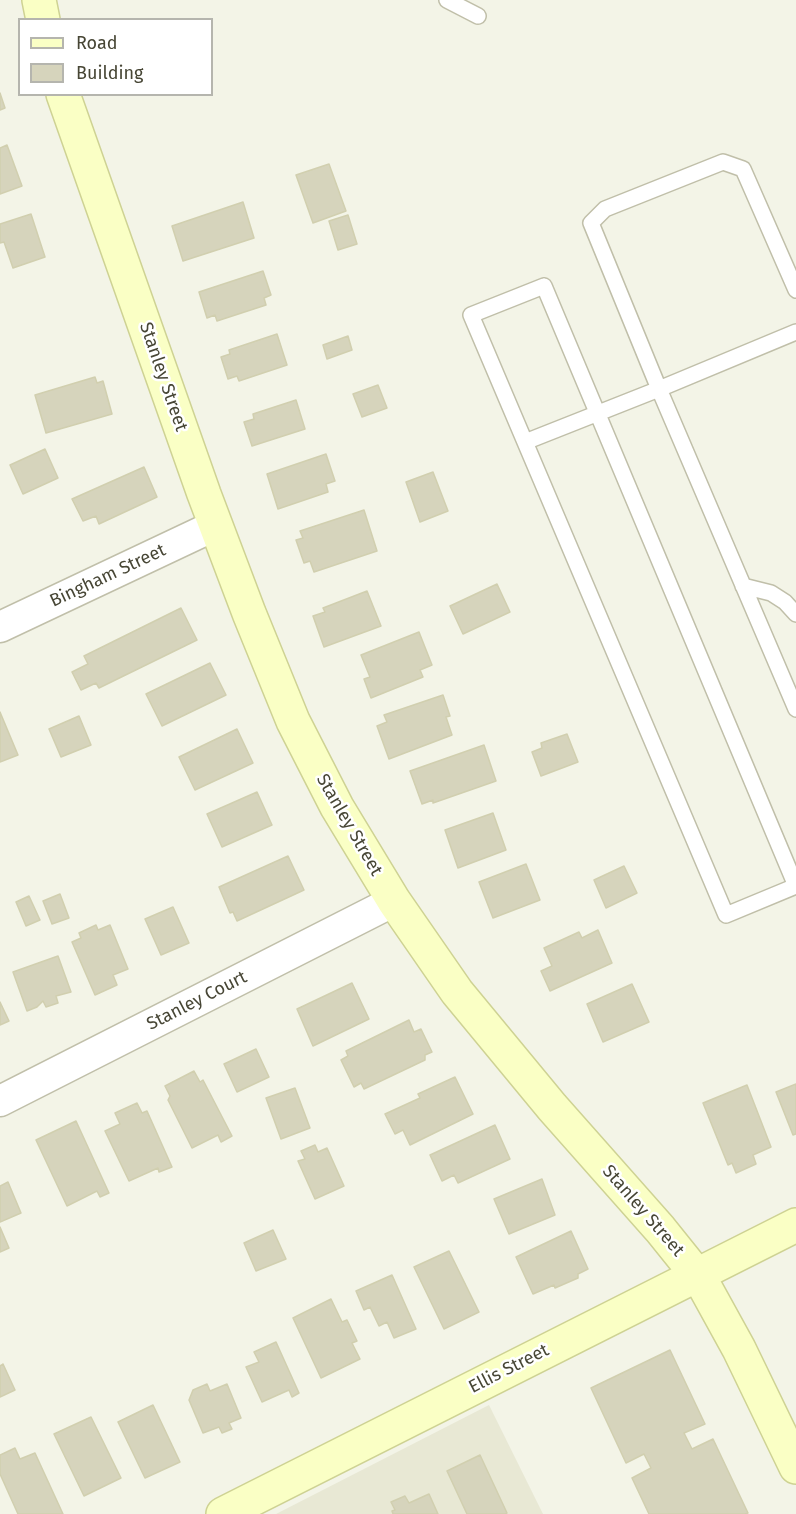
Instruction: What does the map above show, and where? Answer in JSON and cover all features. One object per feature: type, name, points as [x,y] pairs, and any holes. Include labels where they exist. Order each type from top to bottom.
[{"type":"main road","points":[[39,0],[43,18]]},
{"type":"main road","name":"Stanley Street","points":[[64,96],[249,613],[293,721],[337,807],[394,901],[457,992],[494,1039],[660,1229],[696,1275],[739,1349],[796,1467]]},
{"type":"main road","name":"Ellis Street","points":[[223,1514],[796,1225]]},
{"type":"street","name":"Bingham Street","points":[[0,627],[216,525]]},
{"type":"street","name":"Stanley Court","points":[[0,1101],[394,901]]},
{"type":"lane","points":[[447,0],[478,16]]},
{"type":"lane","points":[[796,290],[743,169],[723,162],[604,209],[591,223],[743,586],[792,688],[796,709]]},
{"type":"lane","points":[[544,286],[796,886],[726,915],[525,442],[471,315],[544,286]]},
{"type":"lane","points":[[525,442],[796,332]]},
{"type":"lane","points":[[743,586],[771,593],[785,602],[796,614]]},
{"type":"shaded area","points":[[489,1405],[543,1514],[276,1514]]},
{"type":"building","points":[[0,93],[5,108],[0,110]]},
{"type":"building","points":[[7,145],[22,186],[0,194],[0,148]]},
{"type":"building","points":[[329,164],[346,211],[313,223],[296,175]]},
{"type":"building","points":[[243,202],[254,238],[183,261],[172,226]]},
{"type":"building","points":[[31,214],[45,257],[13,268],[4,242],[0,243],[0,224]]},
{"type":"building","points":[[348,215],[357,244],[338,250],[329,221]]},
{"type":"building","points":[[263,271],[271,295],[264,298],[266,305],[217,321],[215,315],[207,318],[199,292]]},
{"type":"building","points":[[277,334],[287,365],[239,381],[237,376],[228,379],[221,357],[230,354],[229,350]]},
{"type":"building","points":[[348,336],[352,350],[327,359],[323,345]]},
{"type":"building","points":[[95,377],[97,383],[103,381],[112,414],[46,433],[35,395]]},
{"type":"building","points":[[378,385],[387,408],[362,417],[353,394]]},
{"type":"building","points":[[296,400],[305,429],[252,446],[244,422],[254,419],[253,414]]},
{"type":"building","points":[[45,449],[58,478],[23,494],[10,465]]},
{"type":"building","points":[[326,454],[335,481],[326,484],[328,492],[278,509],[267,474]]},
{"type":"building","points":[[144,467],[157,497],[99,524],[96,516],[83,521],[72,499]]},
{"type":"building","points":[[433,472],[448,511],[420,522],[406,482]]},
{"type":"building","points":[[364,510],[377,551],[314,572],[310,561],[304,563],[296,540],[303,538],[300,531]]},
{"type":"building","points":[[497,584],[510,612],[463,634],[450,606]]},
{"type":"building","points":[[367,591],[381,626],[324,647],[313,616],[325,612],[323,608]]},
{"type":"building","points":[[181,608],[197,640],[99,688],[96,683],[81,690],[72,672],[88,664],[84,656]]},
{"type":"building","points":[[419,632],[432,665],[420,670],[423,677],[371,698],[364,679],[370,677],[361,655]]},
{"type":"building","points":[[210,663],[226,695],[162,726],[146,694]]},
{"type":"building","points":[[443,695],[450,716],[446,717],[452,735],[389,759],[377,726],[387,722],[384,715]]},
{"type":"building","points":[[0,712],[18,755],[0,762]]},
{"type":"building","points":[[79,716],[91,745],[61,757],[49,729]]},
{"type":"building","points":[[237,729],[253,763],[195,790],[179,757]]},
{"type":"building","points":[[567,734],[578,762],[541,776],[532,752],[542,748],[541,743]]},
{"type":"building","points":[[484,745],[496,781],[433,803],[433,800],[422,804],[410,771]]},
{"type":"building","points":[[257,792],[272,825],[222,847],[207,814]]},
{"type":"building","points":[[493,813],[506,850],[458,868],[445,830]]},
{"type":"building","points":[[288,856],[304,890],[237,921],[233,912],[230,913],[219,887]]},
{"type":"building","points":[[526,864],[540,900],[493,918],[479,882]]},
{"type":"building","points":[[624,866],[637,893],[606,908],[594,880]]},
{"type":"building","points":[[60,894],[69,918],[52,924],[43,901]]},
{"type":"building","points":[[29,896],[40,920],[26,926],[16,902]]},
{"type":"building","points":[[173,907],[189,943],[161,955],[145,919]]},
{"type":"building","points":[[96,925],[98,930],[110,925],[128,969],[113,975],[117,985],[95,995],[72,942],[81,938],[79,933]]},
{"type":"building","points":[[598,930],[612,963],[550,991],[541,971],[552,966],[544,948],[579,932],[582,938]]},
{"type":"building","points":[[58,956],[71,992],[56,996],[58,1003],[46,1007],[43,1001],[37,1007],[27,1011],[13,972]]},
{"type":"building","points":[[352,983],[369,1019],[313,1046],[297,1009]]},
{"type":"building","points":[[632,984],[649,1022],[603,1042],[587,1004]]},
{"type":"building","points":[[0,1002],[9,1021],[0,1025]]},
{"type":"building","points":[[409,1020],[414,1032],[421,1029],[432,1052],[425,1055],[425,1060],[364,1089],[361,1083],[354,1087],[341,1060],[348,1056],[346,1051]]},
{"type":"building","points":[[256,1049],[269,1077],[237,1092],[224,1064]]},
{"type":"building","points":[[194,1071],[200,1082],[203,1080],[232,1136],[221,1142],[218,1135],[192,1148],[168,1100],[170,1096],[165,1086]]},
{"type":"building","points":[[455,1077],[473,1114],[410,1145],[403,1130],[395,1134],[385,1114],[420,1098],[418,1094]]},
{"type":"building","points":[[796,1084],[796,1134],[793,1135],[776,1092]]},
{"type":"building","points":[[747,1085],[771,1147],[753,1155],[756,1164],[736,1173],[732,1163],[728,1165],[703,1103]]},
{"type":"building","points":[[295,1088],[310,1128],[281,1139],[266,1098]]},
{"type":"building","points":[[137,1103],[142,1113],[147,1111],[172,1167],[159,1172],[158,1168],[129,1181],[105,1131],[120,1124],[115,1113]]},
{"type":"building","points":[[76,1121],[109,1193],[100,1197],[97,1191],[67,1206],[36,1140]]},
{"type":"building","points":[[495,1125],[510,1159],[458,1183],[454,1175],[442,1181],[430,1155]]},
{"type":"building","points":[[315,1145],[318,1152],[327,1148],[344,1186],[315,1199],[298,1161],[305,1159],[301,1151]]},
{"type":"building","points":[[542,1179],[555,1215],[509,1234],[494,1199]]},
{"type":"building","points":[[8,1182],[21,1213],[0,1222],[0,1186]]},
{"type":"building","points":[[0,1227],[9,1248],[0,1252]]},
{"type":"building","points":[[273,1230],[286,1259],[256,1271],[244,1243]]},
{"type":"building","points":[[571,1231],[588,1269],[578,1274],[578,1278],[533,1294],[516,1257]]},
{"type":"building","points":[[449,1251],[479,1312],[444,1329],[414,1267]]},
{"type":"building","points":[[392,1275],[416,1329],[394,1338],[387,1322],[379,1326],[370,1307],[364,1310],[356,1291]]},
{"type":"building","points":[[331,1299],[342,1322],[347,1320],[357,1341],[352,1343],[360,1359],[321,1378],[293,1318]]},
{"type":"building","points":[[276,1342],[299,1393],[292,1397],[289,1390],[262,1402],[246,1367],[259,1362],[254,1352]]},
{"type":"building","points":[[670,1350],[705,1424],[684,1433],[692,1449],[713,1439],[748,1513],[649,1514],[632,1478],[651,1468],[644,1454],[626,1463],[591,1388]]},
{"type":"building","points":[[3,1364],[15,1390],[0,1397],[0,1366]]},
{"type":"building","points":[[207,1384],[210,1391],[227,1384],[241,1418],[229,1423],[232,1429],[222,1433],[219,1427],[203,1433],[189,1400],[193,1390]]},
{"type":"building","points":[[153,1405],[180,1462],[145,1478],[118,1422]]},
{"type":"building","points":[[91,1417],[121,1478],[84,1496],[54,1434]]},
{"type":"building","points":[[15,1448],[20,1459],[35,1453],[63,1514],[18,1514],[0,1474],[0,1455]]},
{"type":"building","points":[[480,1455],[507,1513],[505,1514],[467,1514],[447,1471]]},
{"type":"building","points":[[429,1494],[438,1514],[393,1514],[392,1511],[395,1510],[391,1502],[405,1496],[409,1503]]}]
